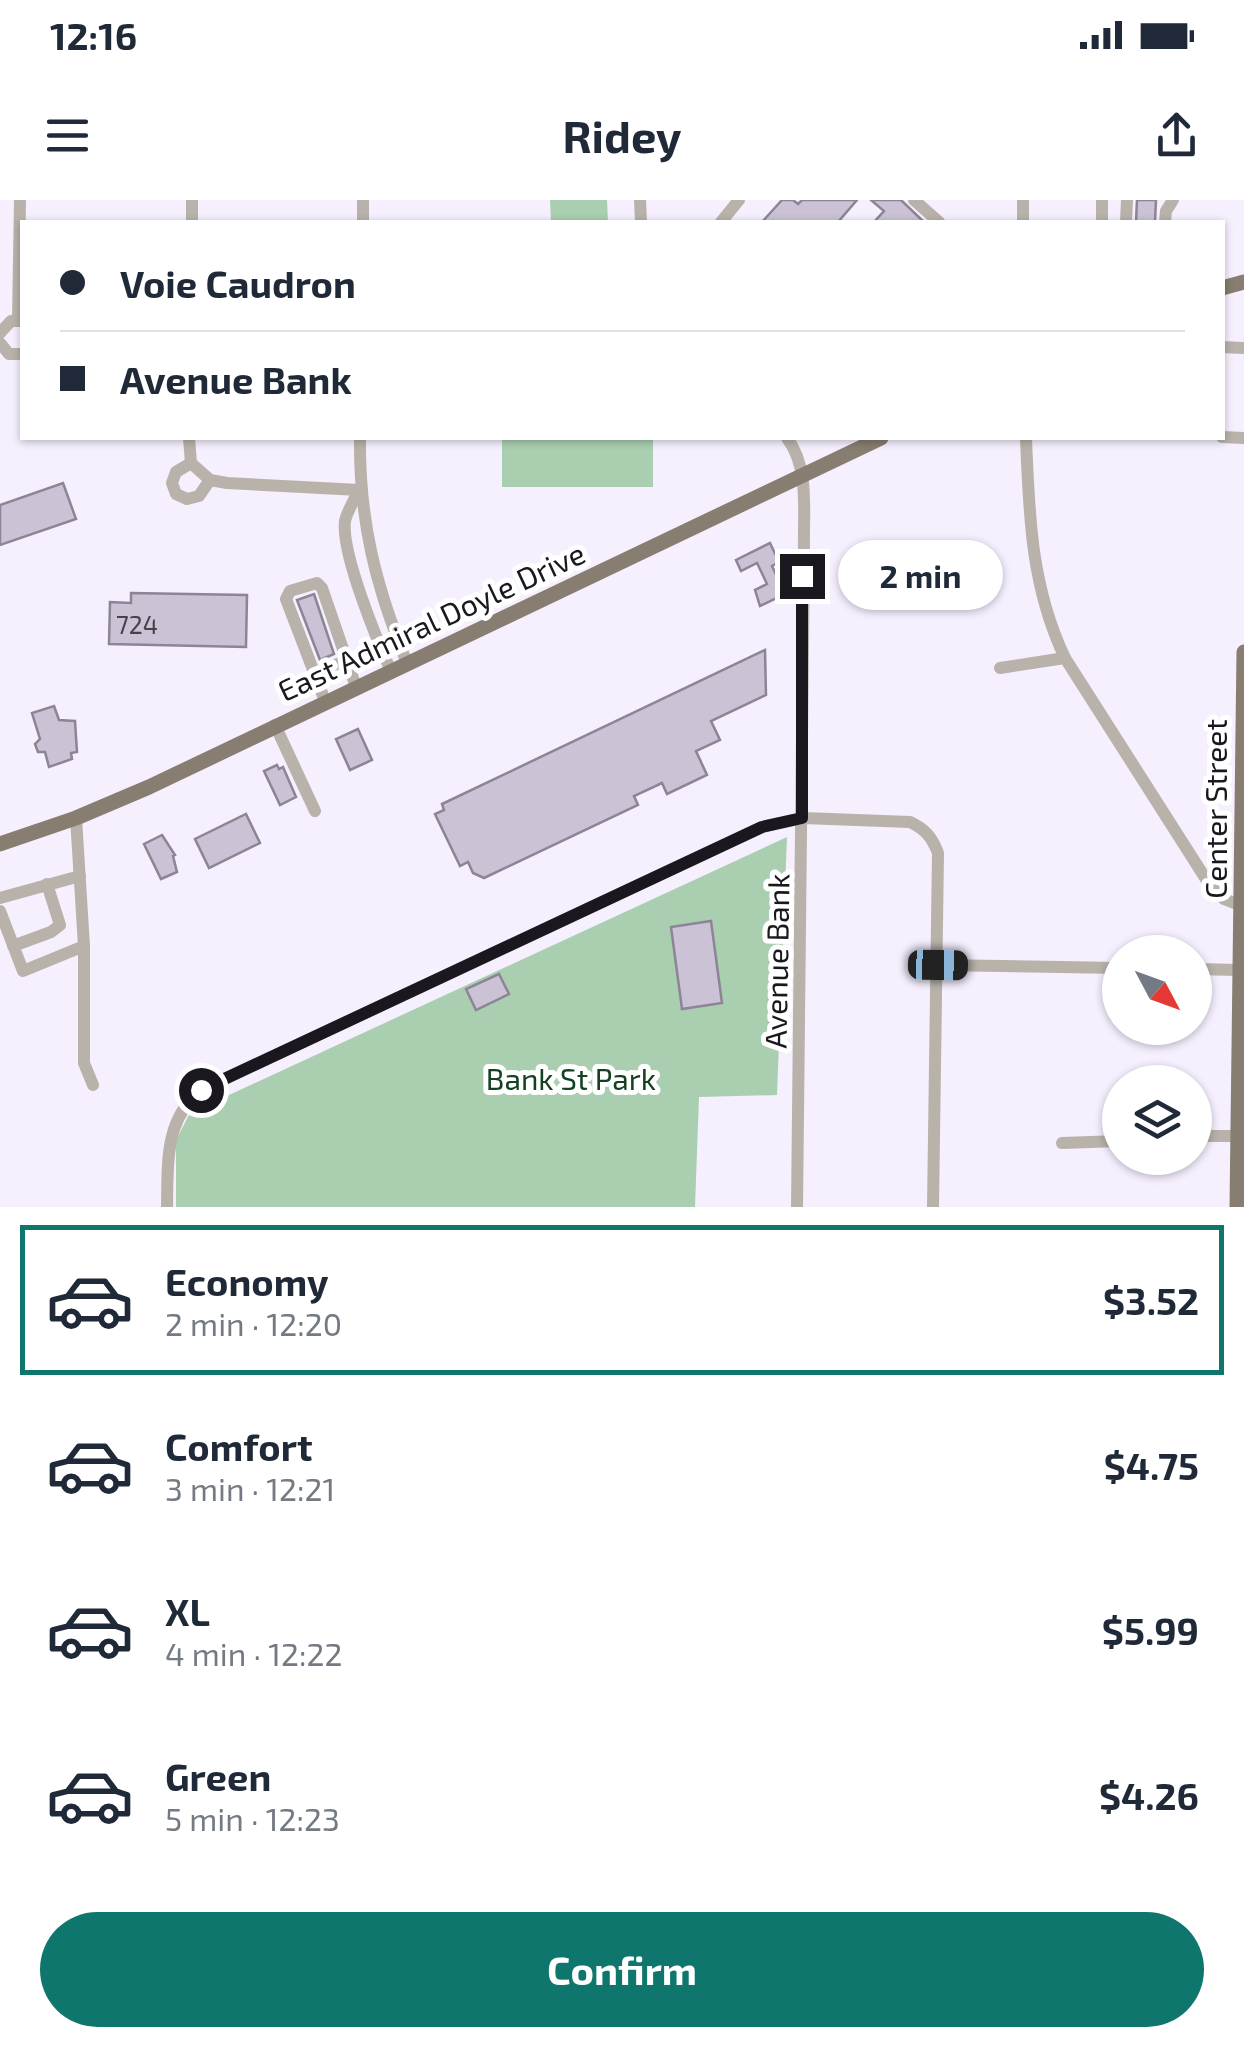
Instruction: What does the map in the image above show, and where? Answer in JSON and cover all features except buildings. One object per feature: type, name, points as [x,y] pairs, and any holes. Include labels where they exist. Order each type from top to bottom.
[{"type":"main road","name":"East Admiral Doyle Drive","points":[[0,844],[76,818],[876,440]]},
{"type":"main road","name":"Center Street","points":[[1237,1207],[1241,1174],[1239,970],[1244,652]]},
{"type":"street","points":[[0,333],[6,324],[20,320],[20,200]]},
{"type":"street","points":[[723,220],[739,200]]},
{"type":"street","points":[[914,200],[938,220]]},
{"type":"street","points":[[0,342],[9,354],[20,354]]},
{"type":"street","points":[[189,440],[192,463],[210,480],[359,490]]},
{"type":"street","points":[[360,440],[359,490],[372,565],[407,663]]},
{"type":"street","points":[[788,440],[802,475]]},
{"type":"street","points":[[1026,440],[1030,533],[1036,575],[1051,630],[1065,658],[1212,887],[1242,906]]},
{"type":"street","points":[[192,463],[176,472],[172,483],[176,494],[187,499],[199,496],[210,480]]},
{"type":"street","name":"Avenue Bank","points":[[797,1207],[802,475]]},
{"type":"street","points":[[359,490],[345,521],[352,564],[369,620],[392,670]]},
{"type":"street","points":[[326,702],[286,599],[290,591],[317,583],[322,588],[356,687]]},
{"type":"street","points":[[1000,668],[1065,658]]},
{"type":"street","points":[[314,673],[345,661]]},
{"type":"street","points":[[275,725],[316,811]]},
{"type":"street","points":[[76,818],[84,946],[84,1063],[92,1085]]},
{"type":"street","points":[[167,1207],[174,1123],[180,1110],[201,1090],[762,827],[802,818],[910,822],[924,828],[938,853],[933,1207]]},
{"type":"street","points":[[0,898],[80,876]]},
{"type":"street","points":[[13,946],[60,925],[47,884]]},
{"type":"street","points":[[0,911],[22,971],[84,946]]},
{"type":"street","points":[[938,965],[1102,968]]},
{"type":"street","points":[[1212,969],[1239,970]]},
{"type":"street","points":[[1212,1136],[1239,1136]]},
{"type":"street","points":[[1062,1144],[1102,1142]]},
{"type":"green space","points":[[550,200],[607,200],[608,220],[551,220]]},
{"type":"green space","points":[[502,440],[653,440],[653,487],[502,487]]},
{"type":"green space","name":"Bank St Park","points":[[787,837],[777,1095],[699,1097],[695,1207],[176,1207],[176,1140],[190,1113]]},
{"type":"route","points":[[201,1090],[762,827],[802,818],[802,576]]}]
